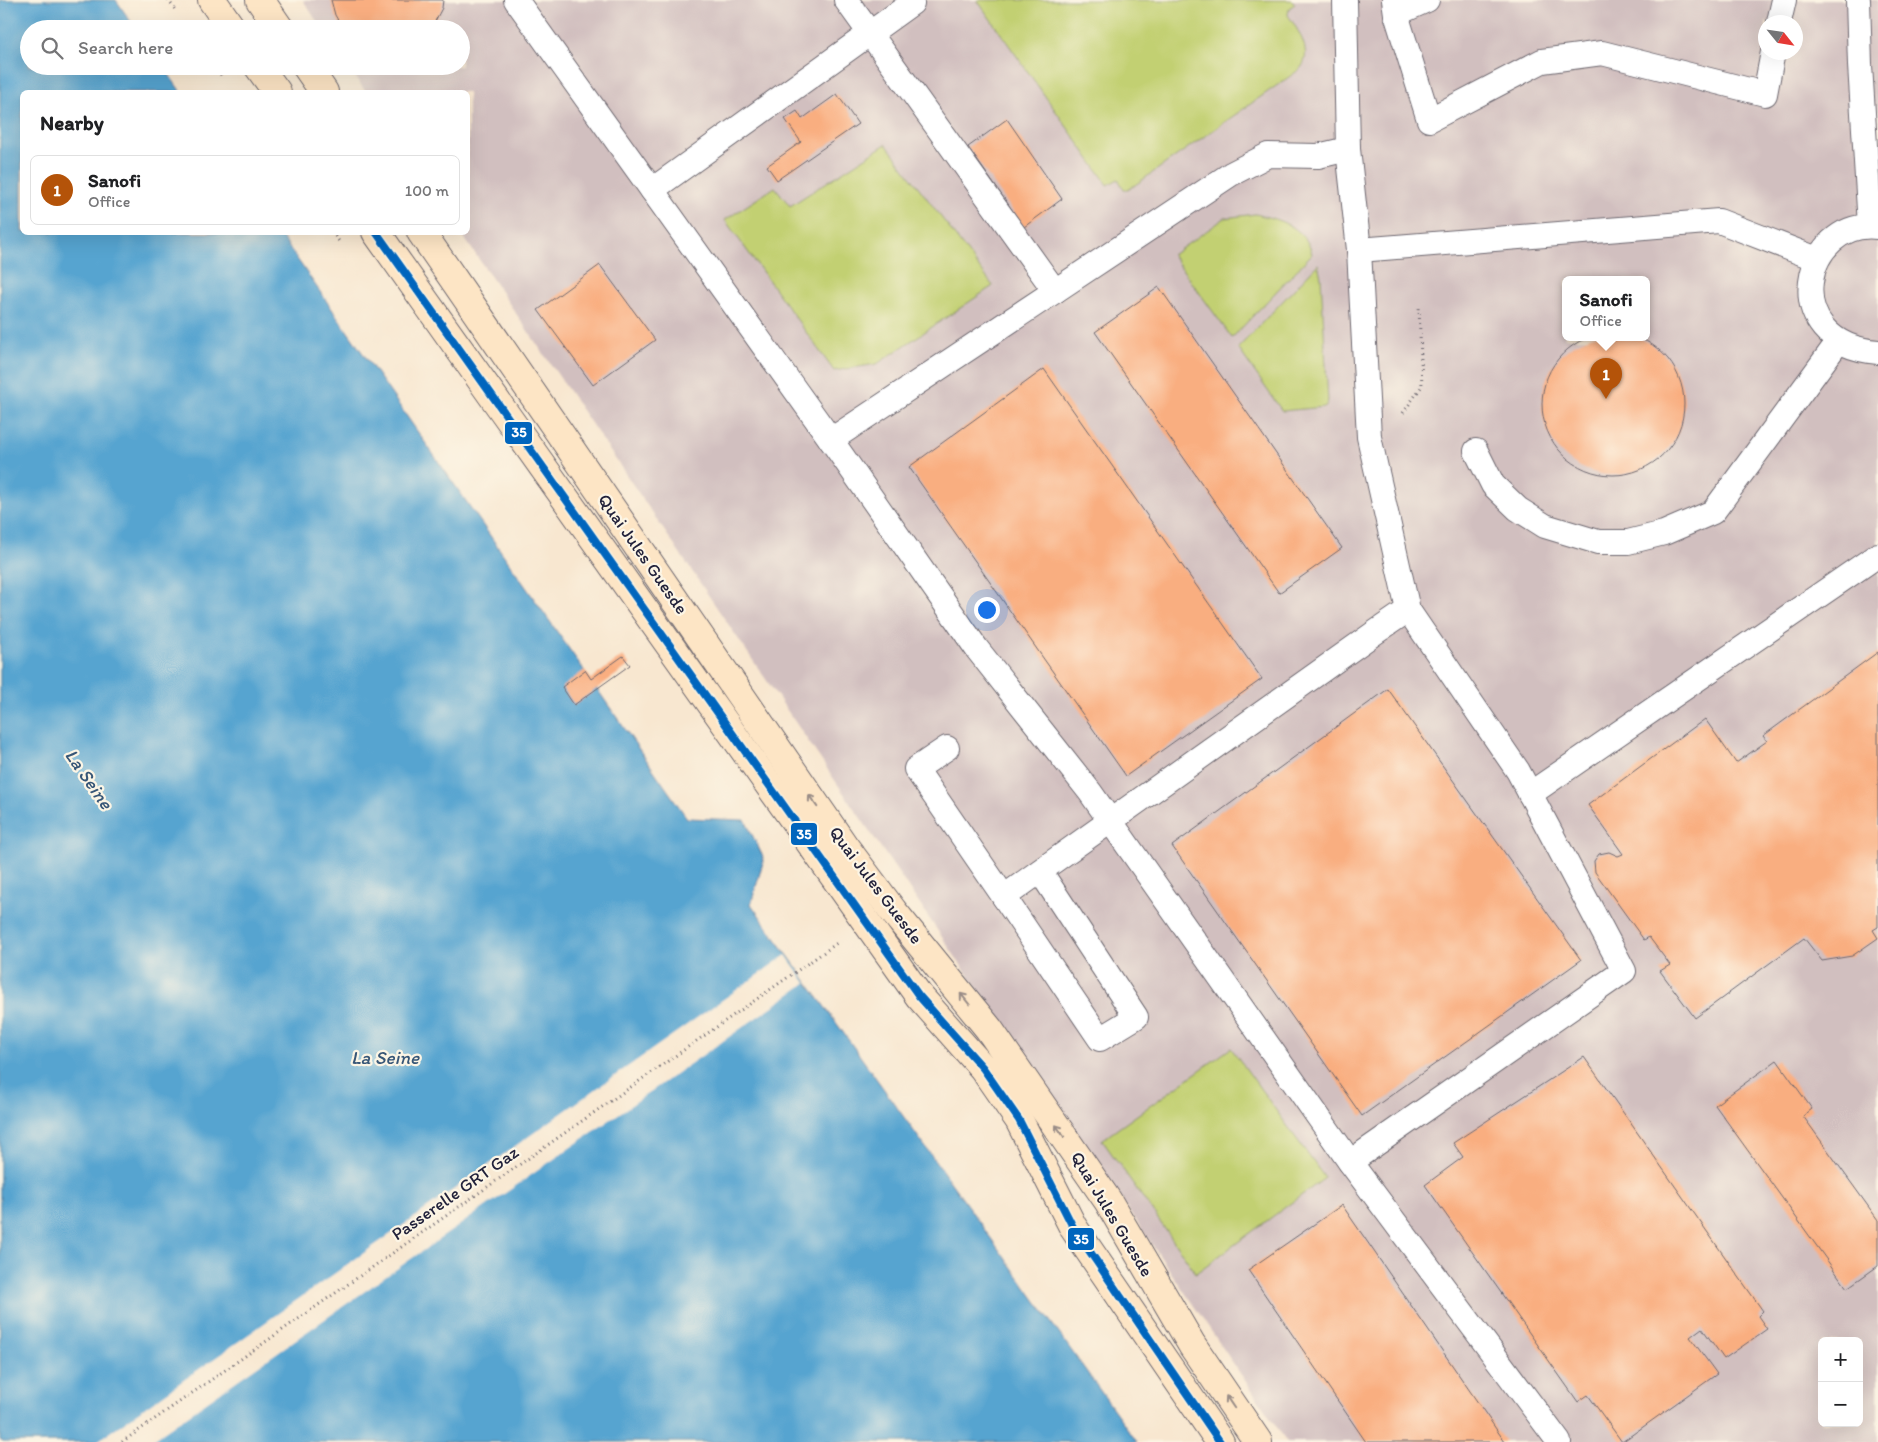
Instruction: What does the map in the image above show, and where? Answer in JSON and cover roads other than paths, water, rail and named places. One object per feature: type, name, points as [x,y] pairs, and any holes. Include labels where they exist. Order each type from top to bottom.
[{"type":"main road","points":[[212,0],[226,20]]},
{"type":"main road","points":[[260,0],[274,20]]},
{"type":"main road","points":[[265,75],[276,90]]},
{"type":"main road","points":[[312,75],[323,90]]},
{"type":"main road","name":"Quai Jules Guesde","points":[[378,235],[919,996],[983,1068],[1019,1120],[1073,1227],[1220,1442]]},
{"type":"main road","name":"Quai Jules Guesde","points":[[423,235],[845,847],[1000,1045],[1108,1201],[1192,1345],[1258,1442]]},
{"type":"lane","points":[[516,0],[831,440],[977,650],[1110,822],[1350,1162],[1559,1442]]},
{"type":"lane","points":[[846,0],[1056,291]]},
{"type":"lane","points":[[1345,0],[1348,149],[1360,250],[1369,437],[1408,610],[1518,772],[1624,971],[1350,1162]]},
{"type":"lane","points":[[1427,0],[1395,7],[1429,120],[1542,61],[1602,54],[1765,94],[1771,60]]},
{"type":"lane","points":[[1781,15],[1784,0]]},
{"type":"lane","points":[[1858,0],[1860,65],[1874,226],[1849,230],[1830,242],[1817,259],[1811,276],[1810,296],[1815,314],[1824,330],[1838,342],[1858,350],[1878,352]]},
{"type":"lane","points":[[652,190],[912,3]]},
{"type":"lane","points":[[831,440],[1231,174],[1268,155],[1318,156],[1348,149]]},
{"type":"lane","points":[[1360,250],[1719,222],[1817,259]]},
{"type":"lane","points":[[1476,451],[1493,485],[1518,509],[1545,526],[1571,536],[1598,542],[1628,542],[1664,534],[1713,512],[1838,342]]},
{"type":"lane","points":[[1530,794],[1878,555]]},
{"type":"lane","points":[[1004,897],[1408,610]]},
{"type":"lane","points":[[947,748],[916,770],[1100,1039],[1136,1017],[1040,871]]},
{"type":"water","name":"La Seine","points":[[0,0],[116,0],[130,20],[20,20],[20,75],[169,75],[180,90],[20,90],[20,235],[280,235],[687,818],[745,820],[764,859],[751,904],[1137,1442],[3,1442],[0,1440]]},
{"type":"place","name":"Sanofi","points":[[1606,399]]}]
